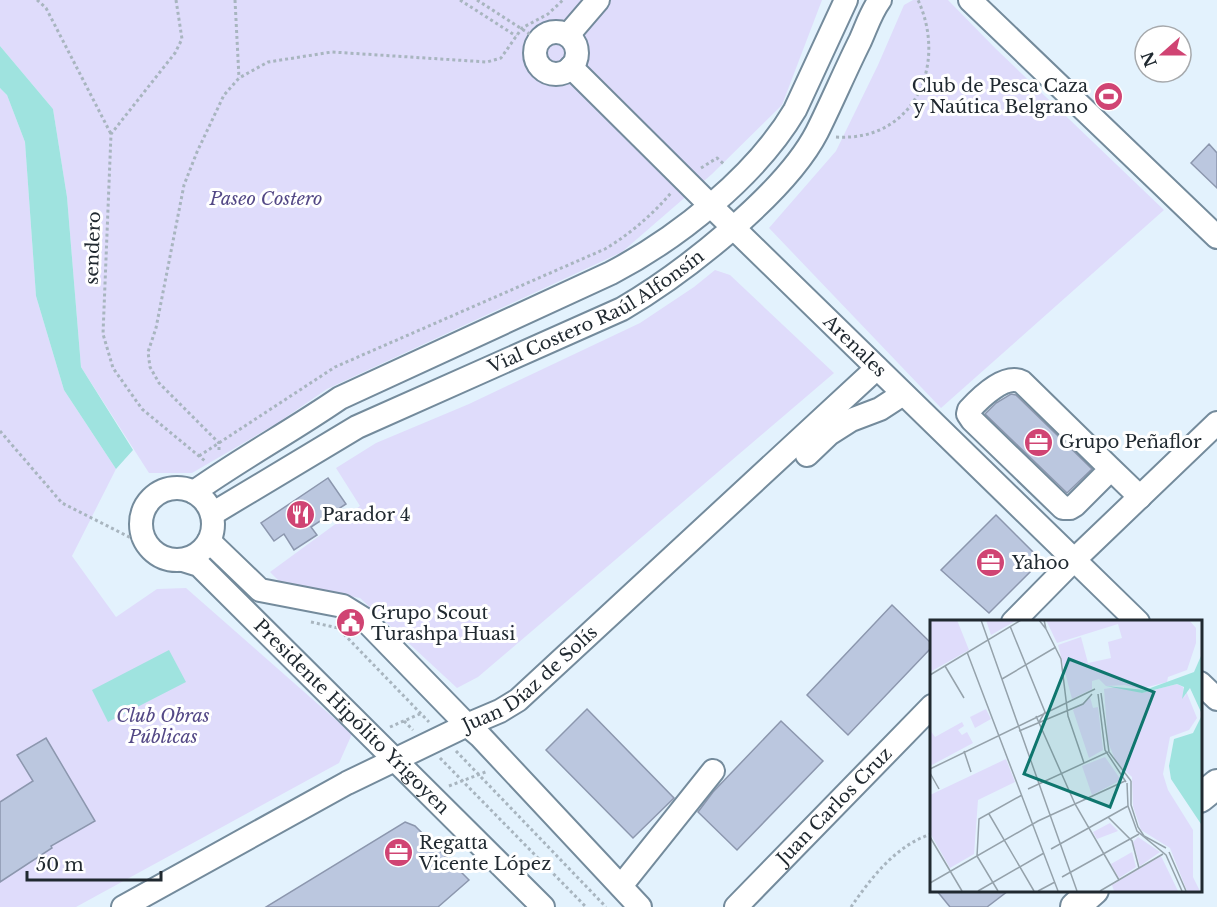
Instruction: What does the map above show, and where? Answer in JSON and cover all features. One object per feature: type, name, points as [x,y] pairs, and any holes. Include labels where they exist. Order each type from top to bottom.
[{"type":"main road","points":[[1202,796],[1217,784]]},
{"type":"main road","points":[[1075,907],[1093,892]]},
{"type":"street","points":[[568,35],[598,0]]},
{"type":"street","name":"Vial Costero Raúl Alfonsín","points":[[194,492],[340,398],[630,263],[669,237],[710,205],[765,153],[791,118],[846,0]]},
{"type":"street","name":"Vial Costero Raúl Alfonsín","points":[[212,514],[357,427],[622,309],[660,284],[733,227],[784,177],[816,134],[880,0]]},
{"type":"street","points":[[970,0],[1217,237]]},
{"type":"street","points":[[552,32],[568,35],[577,51],[576,60],[571,67],[557,74],[542,69],[535,55],[530,34],[545,35],[552,32]]},
{"type":"street","name":"Arenales","points":[[571,67],[1136,620]]},
{"type":"street","name":"Juan Díaz de Solís","points":[[473,731],[518,700],[877,368]]},
{"type":"street","points":[[1111,469],[1070,508],[1063,508],[981,429],[970,417],[969,410],[1006,380],[1018,380],[1111,469],[1140,497]]},
{"type":"street","name":"Juan Díaz de Solís","points":[[123,907],[347,783],[398,765],[473,731],[528,712],[829,434],[851,420],[880,409],[903,394]]},
{"type":"street","points":[[1015,620],[1217,423]]},
{"type":"street","points":[[960,449],[981,429]]},
{"type":"street","points":[[170,488],[182,488],[194,492],[208,505],[212,514],[213,528],[209,541],[203,550],[193,557],[170,560],[158,555],[148,547],[142,536],[140,524],[142,511],[148,500],[158,492],[170,488]]},
{"type":"street","points":[[1036,523],[1056,502]]},
{"type":"street","name":"Presidente Hipólito Yrigoyen","points":[[209,541],[260,590],[343,606],[364,619],[505,763],[640,907]]},
{"type":"street","name":"Presidente Hipólito Yrigoyen","points":[[183,560],[199,565],[543,907]]},
{"type":"street","points":[[1202,685],[1217,699]]},
{"type":"street","name":"Juan Carlos Cruz","points":[[736,907],[930,708]]},
{"type":"street","name":"Juan Díaz de Solís","points":[[150,907],[398,765]]},
{"type":"street","points":[[621,886],[713,771]]},
{"type":"path","points":[[37,0],[46,8],[111,134],[175,53],[182,39],[176,0]]},
{"type":"path","points":[[235,0],[239,78]]},
{"type":"path","points":[[460,0],[516,36],[530,34],[563,0]]},
{"type":"path","points":[[477,0],[530,34]]},
{"type":"path","points":[[816,134],[838,138],[869,134],[897,119],[911,105],[922,88],[930,53],[928,31],[918,0]]},
{"type":"path","points":[[221,473],[219,443],[159,383],[150,367],[148,352],[156,328],[184,185],[196,152],[224,95],[239,78],[268,62],[332,52],[487,62],[501,58],[516,36]]},
{"type":"path","name":"sendero","points":[[111,134],[103,334],[113,368],[142,409],[221,473]]},
{"type":"path","points":[[199,456],[334,367],[605,249],[620,240],[658,208],[683,179],[717,158],[740,178]]},
{"type":"path","points":[[0,431],[62,503],[148,547]]},
{"type":"path","points":[[368,735],[444,702]]},
{"type":"path","points":[[404,721],[586,907]]},
{"type":"path","points":[[428,794],[505,763]]},
{"type":"path","points":[[851,907],[866,886],[901,850],[922,836],[930,834]]},
{"type":"green space","name":"Paseo Costero","points":[[0,0],[822,0],[782,105],[712,174],[622,252],[327,389],[276,424],[192,473],[149,473],[81,367],[67,197],[53,109],[0,46]]},
{"type":"green space","points":[[913,0],[948,0],[1164,210],[941,408],[769,228],[836,151],[904,5]]},
{"type":"green space","name":"Club Obras Públicas","points":[[0,88],[7,95],[25,142],[36,296],[64,390],[116,469],[72,556],[116,617],[157,589],[186,588],[352,734],[339,763],[76,907],[0,907]]},
{"type":"green space","points":[[715,270],[730,275],[834,373],[478,677],[457,688],[360,598],[283,585],[270,572],[360,506],[336,468],[376,443],[469,404],[640,323]]},
{"type":"shaded area","points":[[0,46],[53,109],[67,197],[81,367],[133,450],[116,469],[64,390],[36,296],[25,142],[7,95],[0,88]]},
{"type":"shaded area","points":[[169,650],[186,682],[108,722],[92,690]]},
{"type":"building","points":[[1209,144],[1217,153],[1217,188],[1191,163]]},
{"type":"building","name":"Grupo Peñaflor","points":[[1011,394],[1016,395],[1092,469],[1067,493],[985,414],[996,403]]},
{"type":"building","name":"Parador 4","points":[[328,478],[346,504],[311,527],[317,535],[294,550],[284,534],[274,541],[261,523]]},
{"type":"building","name":"Yahoo","points":[[996,515],[1037,556],[1031,571],[989,613],[941,570]]},
{"type":"building","points":[[892,605],[930,642],[930,649],[848,735],[807,695]]},
{"type":"building","points":[[587,709],[674,798],[633,838],[546,750]]},
{"type":"building","points":[[781,721],[823,761],[737,850],[698,812],[713,792]]},
{"type":"building","points":[[46,738],[95,821],[51,846],[52,848],[0,882],[0,802],[33,781],[17,755]]},
{"type":"building","name":"Regatta Vicente López","points":[[405,822],[415,826],[469,880],[438,907],[266,907]]},
{"type":"building","points":[[938,892],[1007,892],[987,907],[950,907]]},
{"type":"place","name":"Club de Pesca Caza y Naútica Belgrano","points":[[1109,96]]},
{"type":"place","name":"Grupo Peñaflor","points":[[1038,442]]},
{"type":"place","name":"Parador 4","points":[[301,515]]},
{"type":"place","name":"Yahoo","points":[[991,563]]},
{"type":"place","name":"Grupo Scout Turashpa Huasi","points":[[350,623]]},
{"type":"place","name":"Regatta Vicente López","points":[[398,853]]}]
